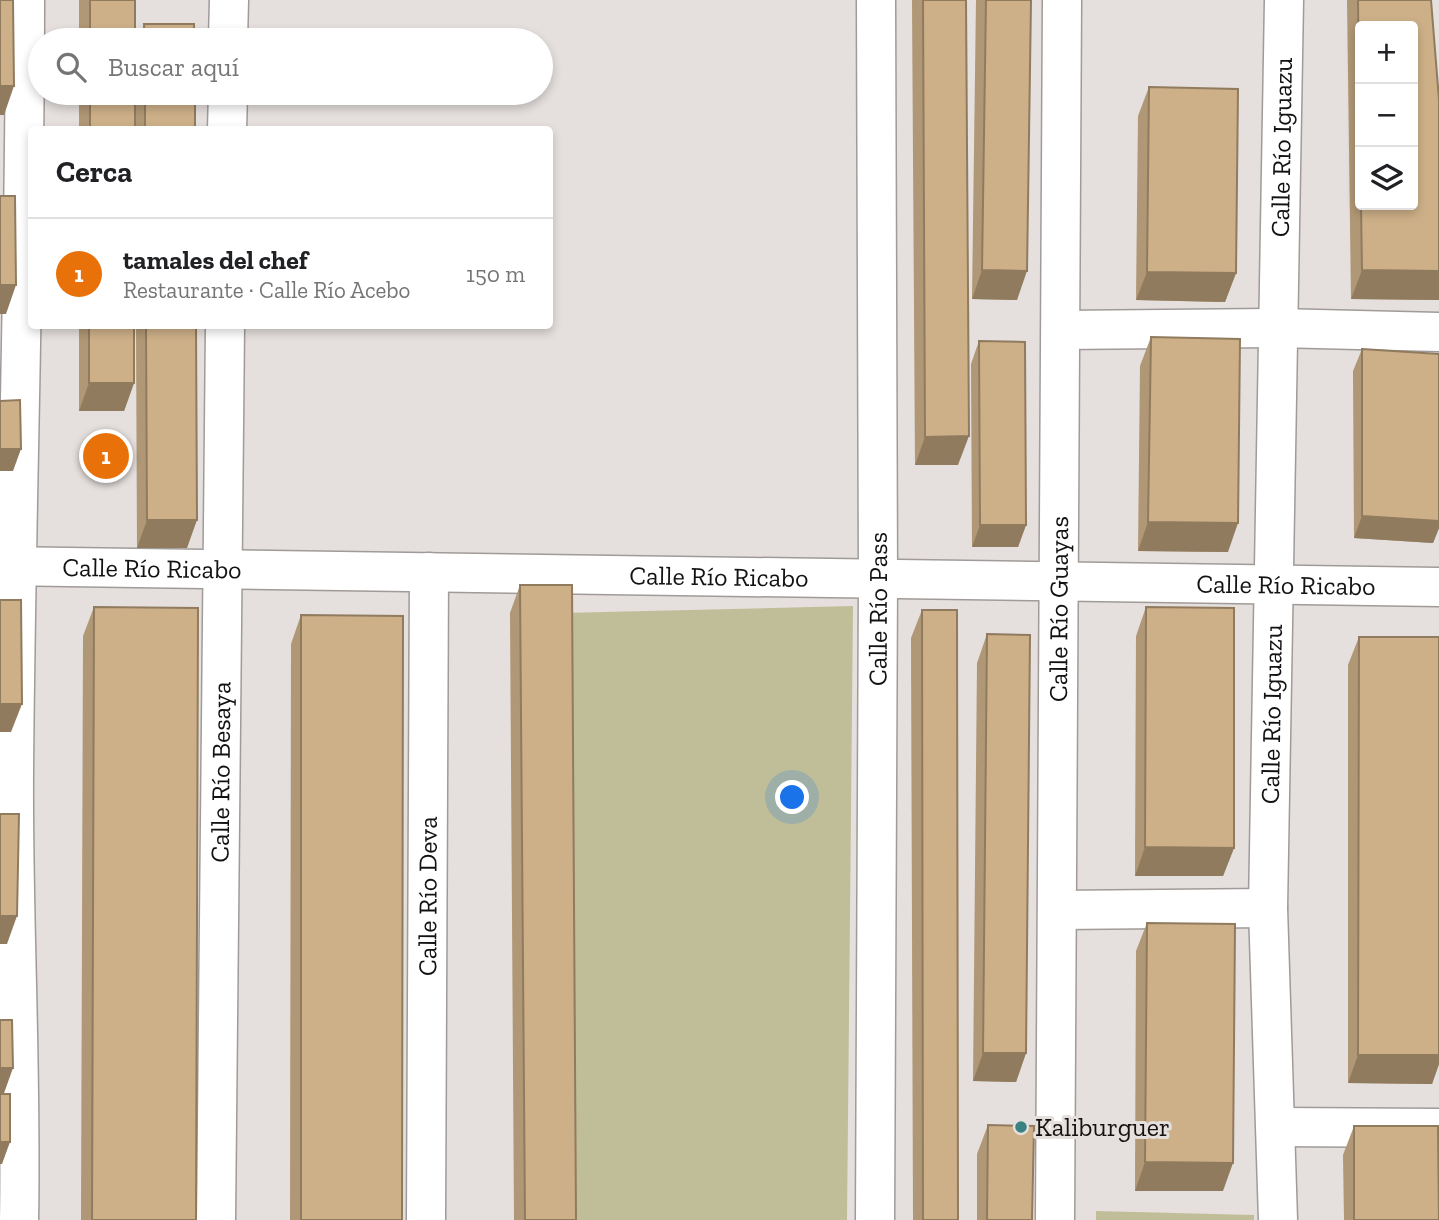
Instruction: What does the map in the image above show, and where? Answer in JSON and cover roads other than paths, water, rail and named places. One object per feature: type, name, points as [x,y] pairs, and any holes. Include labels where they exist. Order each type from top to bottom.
[{"type":"street","points":[[13,1196],[8,989],[9,364],[13,172],[25,0]]},
{"type":"street","points":[[228,28],[229,0]]},
{"type":"street","name":"Calle Río Pass","points":[[875,1220],[878,579],[876,0]]},
{"type":"street","name":"Calle Río Guayas","points":[[1055,1220],[1061,581],[1062,0]]},
{"type":"street","name":"Calle Río Iguazu","points":[[1278,1220],[1268,908],[1271,584],[1284,0]]},
{"type":"street","points":[[227,126],[228,105]]},
{"type":"street","points":[[1061,330],[1277,328],[1439,332]]},
{"type":"street","name":"Calle Río Besaya","points":[[216,1220],[225,329]]},
{"type":"street","name":"Calle Río Ricabo","points":[[8,566],[1439,587]]},
{"type":"street","name":"Calle Río Deva","points":[[426,1220],[429,572]]},
{"type":"street","points":[[1058,910],[1268,908]]},
{"type":"street","points":[[1276,1127],[1439,1128]]},
{"type":"place","name":"tamales del chef","points":[[106,456]]},
{"type":"place","name":"Kaliburguer","points":[[1021,1127]]}]
